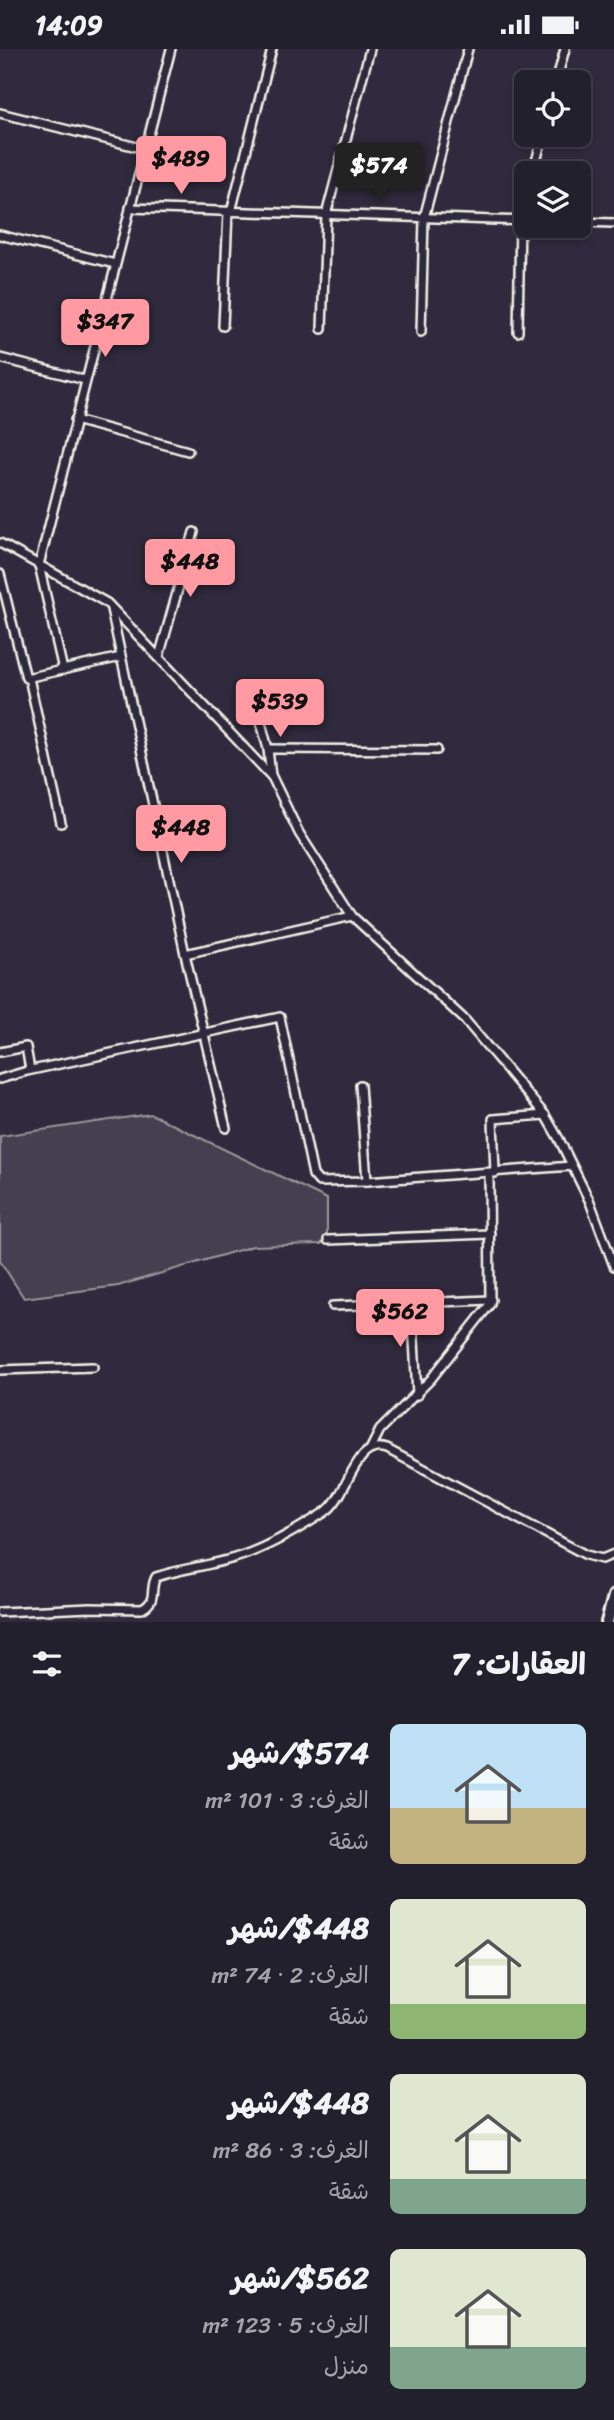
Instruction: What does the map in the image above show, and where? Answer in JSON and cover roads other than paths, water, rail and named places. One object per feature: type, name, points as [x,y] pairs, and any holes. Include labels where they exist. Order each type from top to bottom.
[{"type":"highway","points":[[607,1622],[614,1596]]},
{"type":"street","points":[[63,670],[39,565],[171,49]]},
{"type":"street","points":[[223,326],[230,212],[272,49]]},
{"type":"street","points":[[322,329],[326,215],[370,49]]},
{"type":"street","points":[[421,332],[424,218],[468,49]]},
{"type":"street","points":[[559,70],[565,49]]},
{"type":"street","points":[[0,113],[145,149]]},
{"type":"street","points":[[130,208],[514,220]]},
{"type":"street","points":[[591,222],[614,223]]},
{"type":"street","points":[[0,235],[115,264]]},
{"type":"street","points":[[518,332],[523,238]]},
{"type":"street","points":[[0,358],[85,380]]},
{"type":"street","points":[[75,420],[188,451]]},
{"type":"street","points":[[159,657],[194,533]]},
{"type":"street","points":[[0,543],[111,607],[272,777],[299,833],[352,916],[465,1020],[545,1115],[590,1202],[614,1266]]},
{"type":"street","points":[[0,573],[26,678],[29,678],[61,823]]},
{"type":"street","points":[[111,607],[226,1128]]},
{"type":"street","points":[[29,678],[121,657]]},
{"type":"street","points":[[257,707],[272,777]]},
{"type":"street","points":[[268,749],[437,750]]},
{"type":"street","points":[[186,954],[352,916]]},
{"type":"street","points":[[0,1079],[30,1070],[279,1017],[313,1175],[319,1182],[572,1166]]},
{"type":"street","points":[[0,1052],[26,1048],[30,1070]]},
{"type":"street","points":[[360,1085],[367,1181]]},
{"type":"street","points":[[0,1612],[142,1609],[149,1605],[153,1598],[153,1581],[156,1577],[250,1553],[328,1510],[362,1456],[371,1448],[380,1430],[417,1395],[488,1308],[491,1300],[493,1119],[545,1115]]},
{"type":"street","points":[[328,1240],[490,1234]]},
{"type":"street","points":[[333,1306],[491,1300]]},
{"type":"street","points":[[412,1303],[417,1395]]},
{"type":"street","points":[[0,1370],[93,1367]]},
{"type":"street","points":[[371,1448],[387,1449],[586,1555],[602,1559],[614,1555]]}]
